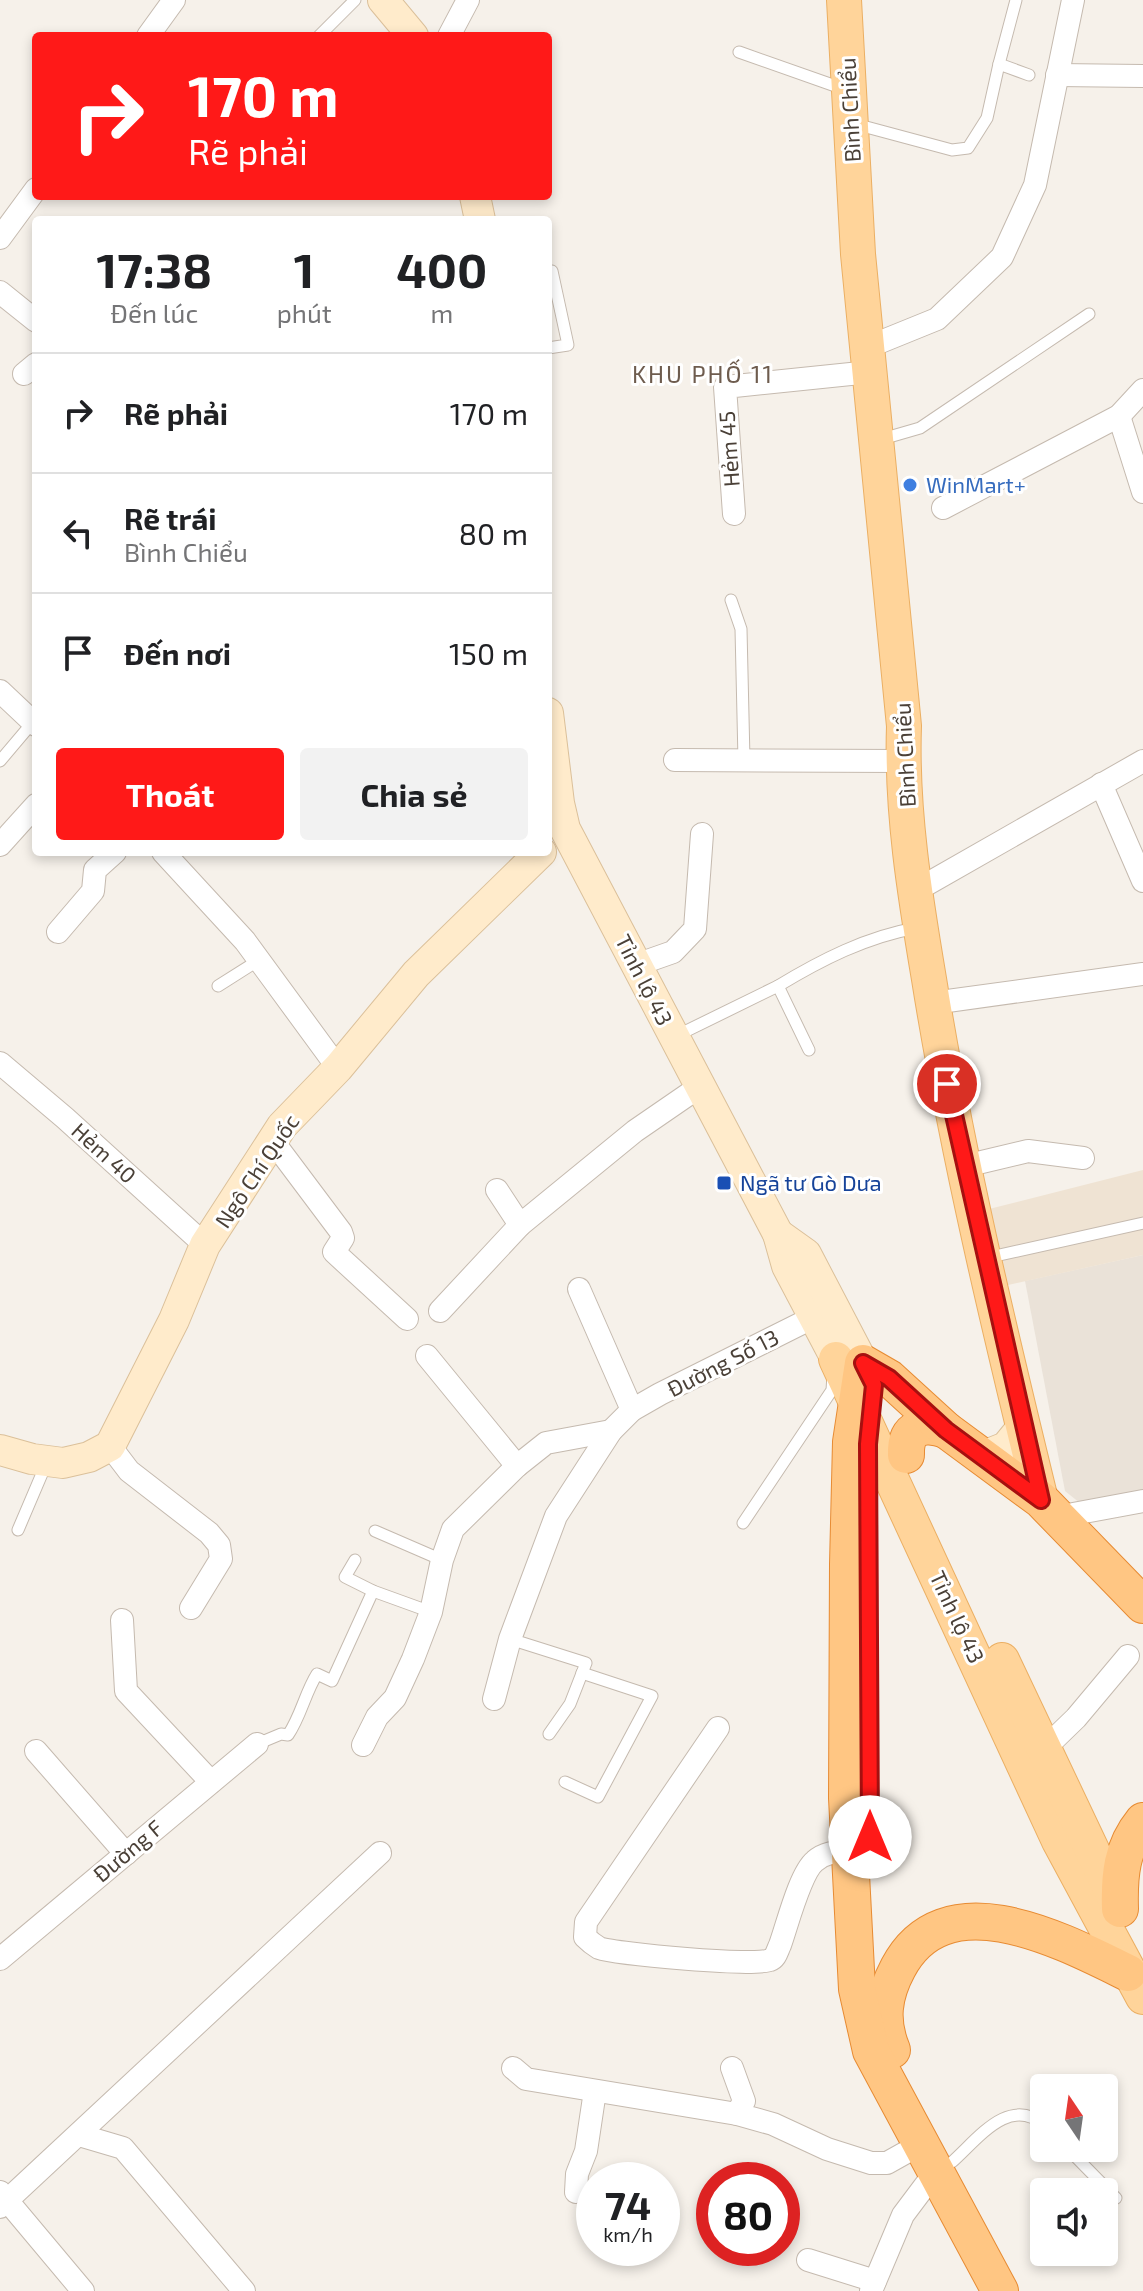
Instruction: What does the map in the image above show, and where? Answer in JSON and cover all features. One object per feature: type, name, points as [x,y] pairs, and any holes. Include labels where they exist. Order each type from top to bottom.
[{"type":"highway","points":[[859,1386],[889,1378],[946,1430],[1049,1508],[1143,1605]]},
{"type":"highway","points":[[859,1386],[851,1442],[847,1798],[857,1989],[863,2024],[871,2051],[1022,2291]]},
{"type":"highway","points":[[859,1386],[871,1966],[878,1997],[885,2005]]},
{"type":"highway","points":[[906,1455],[908,1437],[914,1431],[923,1426],[946,1430]]},
{"type":"highway","points":[[1120,1909],[1119,1880],[1123,1856],[1143,1821]]},
{"type":"highway","points":[[1000,2291],[886,2035],[885,2005],[892,1980],[914,1946],[947,1926],[967,1920],[998,1923],[1067,1943],[1138,1974]]},
{"type":"main road","points":[[383,0],[410,32]]},
{"type":"main road","name":"Bình Chiểu","points":[[844,0],[858,254],[904,726],[903,761],[915,891],[965,1166],[1024,1425],[1049,1508]]},
{"type":"main road","name":"Tỉnh lộ 43","points":[[552,746],[559,803],[557,837],[636,965],[778,1234],[787,1266],[814,1317],[906,1455],[1120,1909],[1138,1974]]},
{"type":"main road","name":"Ngô Chí Quốc","points":[[110,1446],[174,1320],[205,1245],[282,1126],[338,1068],[416,974],[537,856]]},
{"type":"main road","name":"Tỉnh lộ 43","points":[[778,1234],[806,1254],[859,1386],[1059,1841],[1138,1974]]},
{"type":"main road","points":[[981,1457],[1006,1447],[1024,1425]]},
{"type":"main road","points":[[0,1450],[63,1463],[89,1457],[110,1446]]},
{"type":"street","points":[[151,32],[174,0]]},
{"type":"street","points":[[451,32],[468,0]]},
{"type":"street","points":[[869,359],[937,319],[1002,257],[1035,185],[1073,0]]},
{"type":"street","points":[[1057,75],[1143,76]]},
{"type":"street","points":[[0,238],[32,194]]},
{"type":"street","points":[[0,292],[32,318]]},
{"type":"street","name":"Hẻm 45","points":[[734,514],[725,387],[869,359]]},
{"type":"street","points":[[943,508],[1119,416],[1143,390]]},
{"type":"street","points":[[1119,416],[1143,492]]},
{"type":"street","points":[[0,691],[32,721]]},
{"type":"street","points":[[675,760],[903,761]]},
{"type":"street","points":[[915,891],[1143,761]]},
{"type":"street","points":[[1101,784],[1143,881]]},
{"type":"street","points":[[0,845],[32,809]]},
{"type":"street","points":[[636,965],[673,952],[695,929],[702,834]]},
{"type":"street","points":[[58,932],[93,891],[95,870],[111,856]]},
{"type":"street","points":[[167,856],[245,941],[338,1068]]},
{"type":"street","points":[[933,1003],[1143,974]]},
{"type":"street","name":"Hẻm 40","points":[[0,1063],[205,1245]]},
{"type":"street","points":[[440,1311],[520,1225],[635,1131],[699,1087]]},
{"type":"street","points":[[272,1140],[343,1235],[334,1252],[407,1319]]},
{"type":"street","points":[[965,1166],[1028,1151],[1083,1158]]},
{"type":"street","points":[[497,1190],[520,1225]]},
{"type":"street","points":[[579,1289],[632,1410]]},
{"type":"street","name":"Đường Số 13","points":[[494,1699],[510,1639],[556,1516],[611,1431],[632,1410],[814,1317]]},
{"type":"street","points":[[427,1356],[517,1466]]},
{"type":"street","points":[[363,1745],[377,1717],[395,1698],[431,1612],[442,1560],[453,1529],[517,1466],[546,1443],[611,1431]]},
{"type":"street","points":[[110,1446],[129,1471],[209,1533],[219,1545],[221,1559],[191,1608]]},
{"type":"street","points":[[1049,1508],[1143,1501]]},
{"type":"street","points":[[122,1620],[126,1691],[211,1782]]},
{"type":"street","points":[[1044,1749],[1076,1718],[1128,1656]]},
{"type":"street","points":[[718,1728],[586,1922],[585,1937],[590,1942],[600,1948],[624,1952],[746,1963],[768,1961],[774,1957],[811,1865],[825,1855],[850,1851]]},
{"type":"street","name":"Đường F","points":[[2,1953],[257,1744]]},
{"type":"street","points":[[36,1751],[126,1854]]},
{"type":"street","points":[[83,2291],[3,2200],[79,2135],[380,1853]]},
{"type":"street","points":[[513,2068],[526,2079],[737,2114],[773,2124],[827,2149],[871,2163],[887,2163],[936,2153]]},
{"type":"street","points":[[732,2068],[744,2101],[737,2114]]},
{"type":"street","points":[[582,2162],[595,2091]]},
{"type":"street","points":[[79,2135],[123,2148],[244,2291]]},
{"type":"street","points":[[808,2260],[873,2286],[903,2215],[936,2153]]},
{"type":"lane","points":[[323,32],[355,0]]},
{"type":"lane","points":[[739,52],[850,106],[952,150],[968,148],[987,118],[1016,0]]},
{"type":"lane","points":[[999,64],[1029,75]]},
{"type":"lane","points":[[552,271],[568,345],[552,347]]},
{"type":"lane","points":[[877,441],[920,428],[1089,314]]},
{"type":"lane","points":[[731,600],[741,629],[744,760]]},
{"type":"lane","points":[[0,761],[32,727]]},
{"type":"lane","points":[[673,1037],[847,949],[893,932],[921,927]]},
{"type":"lane","points":[[218,986],[259,960]]},
{"type":"lane","points":[[778,986],[809,1050]]},
{"type":"lane","points":[[986,1259],[1143,1223]]},
{"type":"lane","points":[[743,1523],[832,1390],[859,1386]]},
{"type":"lane","points":[[18,1530],[47,1461]]},
{"type":"lane","points":[[375,1531],[442,1560]]},
{"type":"lane","points":[[355,1560],[345,1577],[373,1591],[431,1612]]},
{"type":"lane","points":[[257,1744],[281,1734],[288,1735],[307,1689],[317,1674],[332,1681],[373,1591]]},
{"type":"lane","points":[[510,1639],[586,1663],[570,1704],[549,1734]]},
{"type":"lane","points":[[565,1782],[598,1797],[652,1696],[582,1673]]},
{"type":"lane","points":[[936,2153],[1008,2115],[1022,2113],[1030,2117]]},
{"type":"lane","points":[[1081,2162],[1096,2178]]},
{"type":"shaded area","points":[[1143,1170],[1143,1255],[995,1288],[981,1211]]},
{"type":"shaded area","points":[[1143,1255],[1143,1509],[1100,1519],[1065,1491],[1025,1281]]},
{"type":"place","name":"WinMart+","points":[[910,485]]},
{"type":"place","name":"Ngã tư Gò Dưa","points":[[724,1183]]},
{"type":"district","name":"KHU PHỐ 11","points":[[703,375]]},
{"type":"route","points":[[870,1837],[868,1425],[874,1385],[863,1363],[889,1378],[946,1430],[1041,1500],[947,1084]]}]
